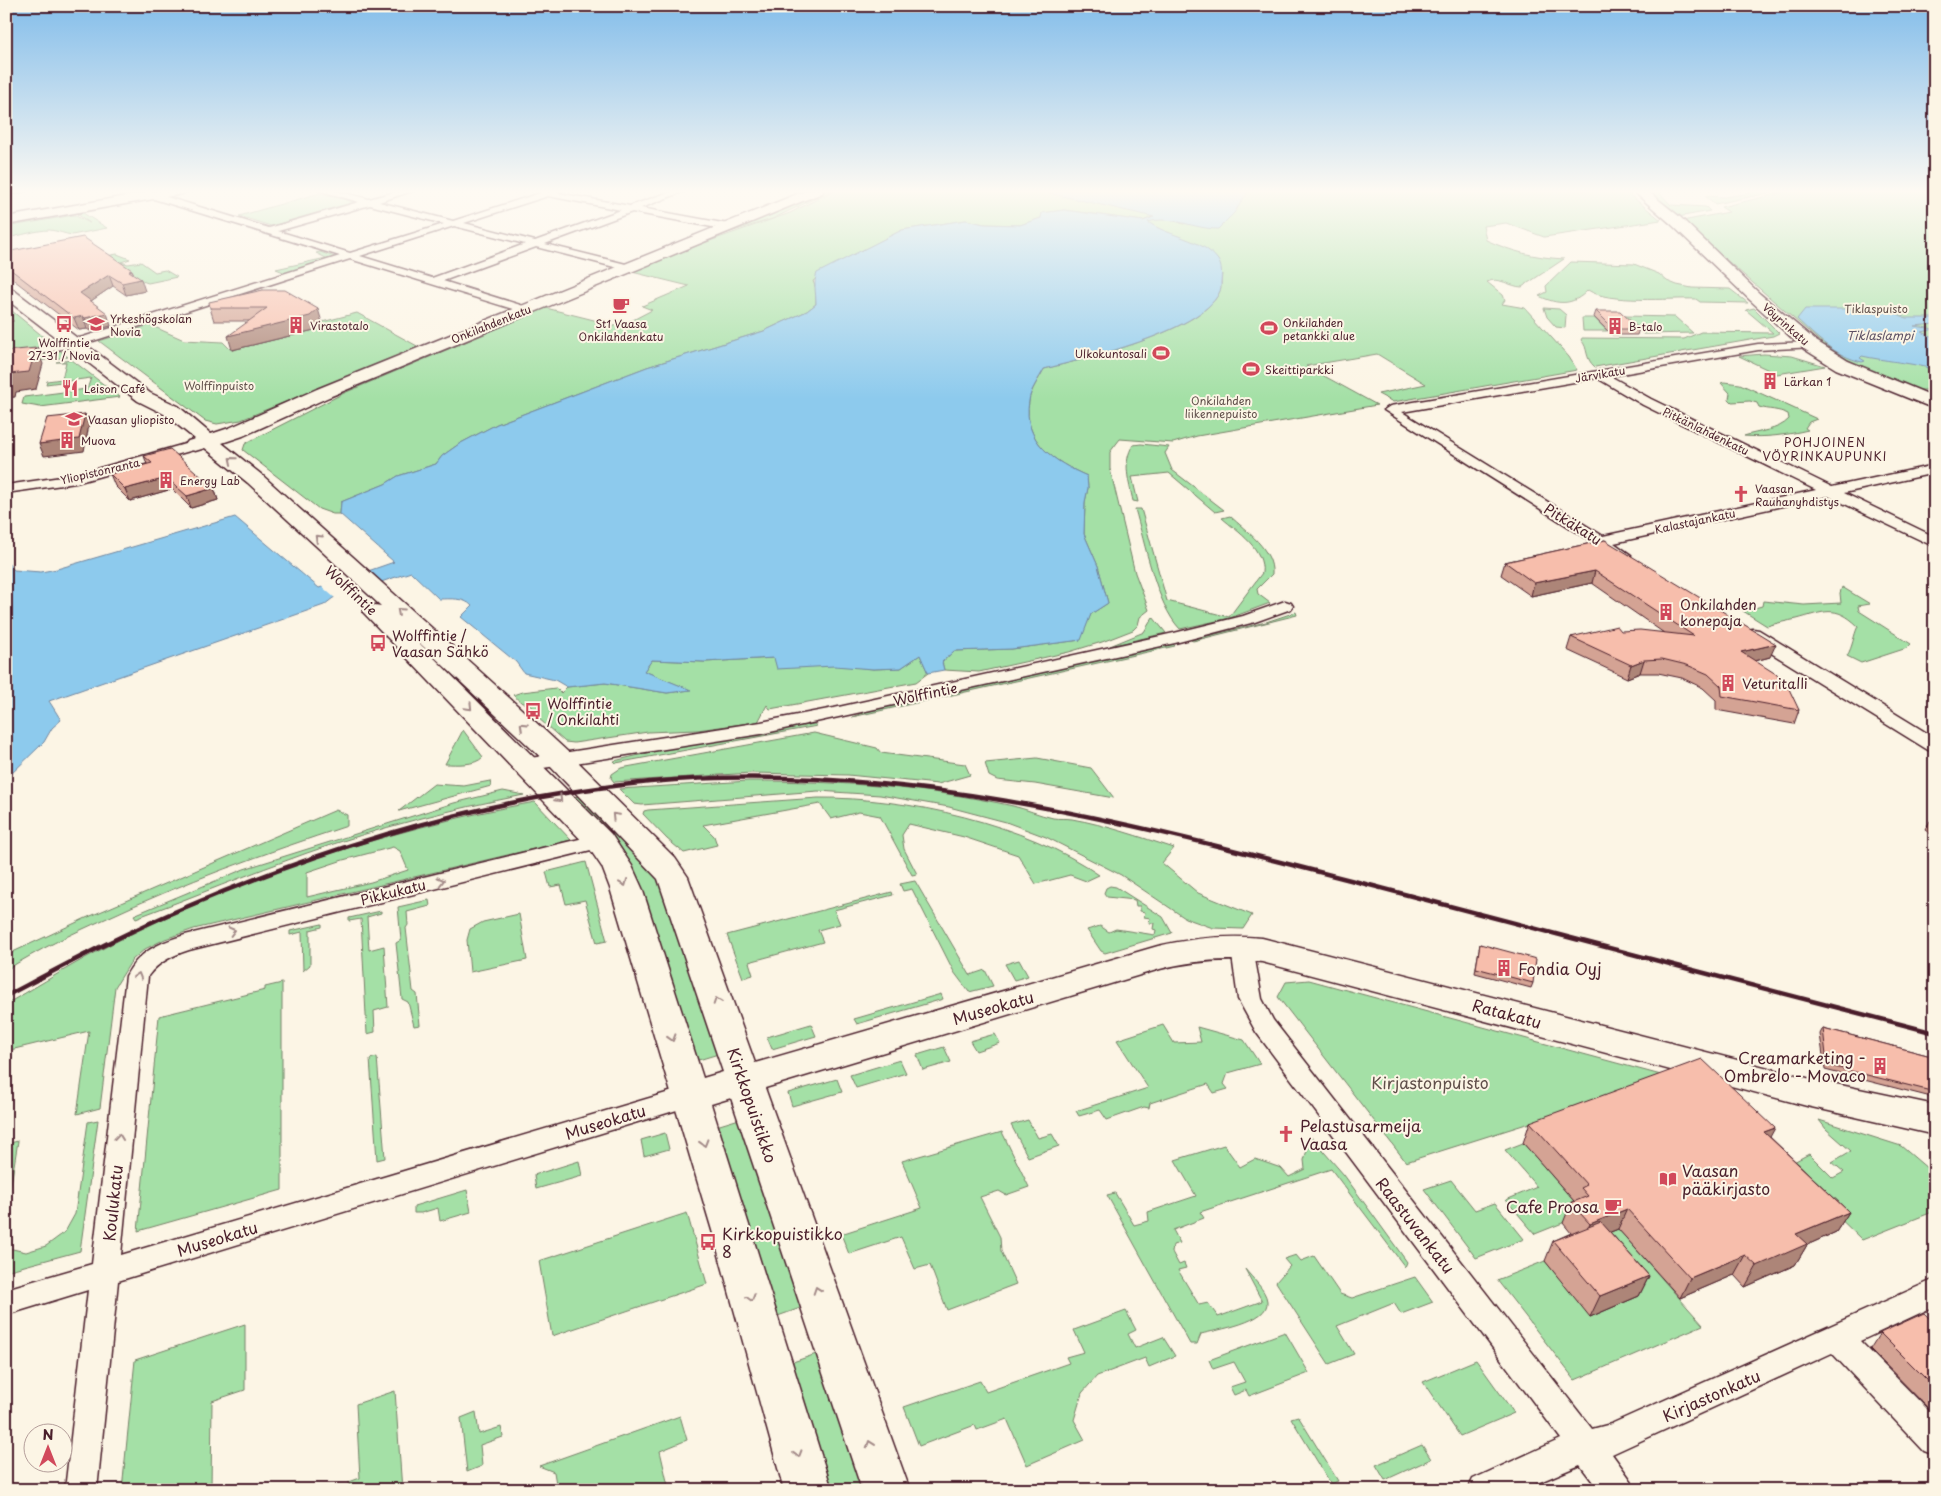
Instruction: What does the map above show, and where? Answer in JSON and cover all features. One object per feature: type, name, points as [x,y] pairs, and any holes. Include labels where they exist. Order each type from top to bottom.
[{"type":"main road","name":"Onkilahdenkatu","points":[[200,443],[239,430],[323,393],[650,260]]},
{"type":"main road","name":"Vöyrinkatu","points":[[1716,260],[1810,345],[1842,365],[1935,404]]},
{"type":"main road","name":"Wolffintie","points":[[6,291],[146,398],[153,410],[200,443],[268,513],[366,592],[426,634],[559,759]]},
{"type":"main road","name":"Wolffintie","points":[[366,592],[524,765]]},
{"type":"main road","name":"Kirkkopuistikko","points":[[559,759],[664,865],[673,877],[886,1490]]},
{"type":"main road","points":[[524,765],[600,840],[616,866],[626,888],[808,1490]]},
{"type":"main road","name":"Museokatu","points":[[690,1096],[1158,958],[1205,947]]},
{"type":"main road","name":"Ratakatu","points":[[1205,947],[1262,950],[1808,1092],[1935,1120]]},
{"type":"main road","name":"Ratakatu","points":[[1808,1092],[1935,1134]]},
{"type":"street","points":[[6,361],[73,343],[339,260]]},
{"type":"street","points":[[363,260],[526,310]]},
{"type":"street","points":[[434,282],[494,260]]},
{"type":"street","points":[[598,260],[630,268]]},
{"type":"street","name":"Järvikatu","points":[[1390,410],[1758,346],[1810,345]]},
{"type":"street","points":[[1598,374],[1613,381],[1613,384],[1640,397]]},
{"type":"street","name":"Pitkänlahdenkatu","points":[[1640,397],[1935,543]]},
{"type":"street","name":"Pitkäkatu","points":[[1390,410],[1633,561]]},
{"type":"street","name":"Yliopistonranta","points":[[6,489],[76,479],[200,443]]},
{"type":"street","name":"Kalastajankatu","points":[[1601,541],[1935,469]]},
{"type":"street","name":"Wolffintie","points":[[524,765],[761,728],[843,712],[1176,638],[1249,619],[1286,606]]},
{"type":"street","points":[[1736,624],[1935,746]]},
{"type":"street","points":[[1916,734],[1935,729]]},
{"type":"street","name":"Pikkukatu","points":[[185,943],[600,840]]},
{"type":"street","name":"Koulukatu","points":[[81,1490],[137,976],[145,964],[156,955],[168,948],[185,943]]},
{"type":"street","name":"Raastuvankatu","points":[[1242,948],[1250,999],[1264,1026],[1619,1490]]},
{"type":"street","name":"Museokatu","points":[[6,1302],[690,1096]]},
{"type":"street","name":"Kirjastonkatu","points":[[1484,1490],[1561,1455],[1614,1438],[1935,1292]]},
{"type":"street","points":[[1837,1338],[1935,1440]]},
{"type":"green space","points":[[110,260],[128,260],[121,262],[128,264],[141,262],[155,272],[165,270],[177,277],[148,283],[136,282]]},
{"type":"green space","points":[[318,260],[326,260],[286,273],[276,269]]},
{"type":"green space","points":[[662,260],[845,260],[813,281],[816,289],[816,304],[807,311],[764,331],[647,367],[497,424],[459,444],[442,456],[436,464],[398,476],[385,484],[341,502],[340,514],[333,514],[319,509],[243,450],[245,444],[250,441],[344,393],[546,308],[594,320],[611,327],[631,321],[652,310],[642,306],[689,286],[632,272]]},
{"type":"green space","name":"Onkilahden liikennepuisto","points":[[1210,260],[1563,260],[1522,287],[1496,280],[1487,282],[1503,295],[1505,300],[1502,304],[1525,308],[1569,357],[1577,370],[1393,402],[1378,394],[1426,384],[1377,354],[1306,366],[1377,405],[1197,436],[1173,443],[1120,439],[1110,452],[1110,469],[1135,573],[1149,610],[1140,617],[1138,625],[1133,630],[1069,652],[979,672],[944,670],[942,662],[954,651],[1012,649],[1080,640],[1091,614],[1108,603],[1098,566],[1084,534],[1085,502],[1088,488],[1087,476],[1053,457],[1043,449],[1036,439],[1028,415],[1031,393],[1044,369],[1140,342],[1190,320],[1208,307],[1219,293],[1222,274]]},
{"type":"green space","name":"Tiklaspuisto","points":[[1726,260],[1935,260],[1935,390],[1919,390],[1880,375],[1855,364],[1824,345]]},
{"type":"green space","points":[[1571,262],[1634,264],[1659,274],[1667,281],[1677,285],[1692,288],[1730,289],[1748,303],[1700,302],[1696,299],[1624,299],[1597,294],[1588,290],[1577,299],[1565,302],[1553,301],[1539,296],[1547,292],[1546,286]]},
{"type":"green space","points":[[6,306],[68,357],[6,365],[6,323],[14,321],[6,315]]},
{"type":"green space","points":[[1544,308],[1559,309],[1566,315],[1565,328],[1556,327],[1547,317]]},
{"type":"green space","points":[[1754,308],[1779,333],[1773,336],[1595,367],[1589,360],[1581,340],[1582,338],[1684,339],[1701,332],[1773,333],[1746,310]]},
{"type":"green space","name":"Wolffinpuisto","points":[[357,313],[419,347],[241,420],[217,424],[205,421],[99,341],[150,325],[184,340],[223,342],[231,350],[314,330],[322,322]]},
{"type":"green space","points":[[1625,316],[1675,317],[1693,333],[1643,334]]},
{"type":"green space","points":[[1582,318],[1594,318],[1607,331],[1583,331]]},
{"type":"green space","points":[[1764,354],[1792,356],[1825,366],[1777,374],[1739,356]]},
{"type":"green space","points":[[72,360],[120,397],[40,407],[22,404],[24,397],[87,389],[91,378],[46,384],[47,381],[62,379],[66,362],[56,362]]},
{"type":"green space","points":[[1721,383],[1740,384],[1817,419],[1809,422],[1805,428],[1808,430],[1776,436],[1744,436],[1779,426],[1789,419],[1788,414],[1759,407],[1757,403],[1750,401],[1732,402],[1729,399],[1730,393]]},
{"type":"green space","points":[[1133,445],[1169,447],[1165,453],[1172,470],[1224,510],[1215,512],[1169,473],[1132,477],[1138,502],[1133,501],[1127,465]]},
{"type":"green space","points":[[1135,509],[1141,509],[1167,601],[1229,617],[1262,573],[1262,564],[1255,549],[1222,518],[1230,516],[1258,542],[1269,557],[1272,574],[1257,589],[1258,594],[1270,603],[1230,618],[1180,629],[1164,604],[1158,589]]},
{"type":"green space","points":[[1842,587],[1870,604],[1858,606],[1859,611],[1911,644],[1907,648],[1861,663],[1847,656],[1858,626],[1843,615],[1836,612],[1822,612],[1767,626],[1743,611],[1762,606],[1763,601],[1804,605],[1841,603],[1840,593]]},
{"type":"green space","points":[[1296,612],[1297,615],[1191,640],[1266,622]]},
{"type":"green space","points":[[1153,617],[1166,633],[1110,646],[1144,632]]},
{"type":"green space","points":[[1173,644],[1175,646],[852,717],[868,711]]},
{"type":"green space","points":[[920,655],[928,673],[916,682],[770,709],[767,705],[758,722],[697,730],[648,732],[574,743],[565,742],[537,717],[541,715],[527,703],[522,703],[513,695],[522,692],[556,688],[561,693],[567,687],[605,683],[667,693],[690,690],[644,671],[652,660],[705,662],[774,658],[873,669],[901,668]]},
{"type":"green space","points":[[814,724],[817,726],[616,763],[614,761],[669,748]]},
{"type":"green space","points":[[463,730],[483,757],[470,763],[445,764]]},
{"type":"green space","points":[[814,733],[877,748],[881,753],[965,764],[970,775],[938,784],[848,775],[751,773],[614,782],[611,778],[612,774],[621,768]]},
{"type":"green space","points":[[1037,758],[1091,768],[1114,798],[1035,784],[997,780],[989,776],[985,763]]},
{"type":"green space","points":[[490,781],[491,786],[399,811],[434,784],[464,786]]},
{"type":"green space","points":[[749,781],[882,786],[948,794],[1013,806],[1053,818],[1072,819],[1110,828],[1174,848],[1162,863],[1198,893],[1252,915],[1243,929],[1213,928],[1185,918],[1121,875],[1046,837],[1006,822],[949,807],[880,795],[818,791],[642,805],[634,804],[619,789]]},
{"type":"green space","points":[[503,791],[524,795],[469,806],[361,835],[286,861],[136,918],[134,915],[244,869],[454,803]]},
{"type":"green space","points":[[581,796],[652,869],[662,884],[725,1052],[692,1062],[630,863],[611,835],[571,797]]},
{"type":"green space","points":[[818,798],[889,802],[927,808],[964,817],[1037,841],[1070,857],[1099,875],[1086,881],[1070,875],[1036,884],[1018,855],[964,837],[909,824],[902,835],[904,849],[917,874],[912,875],[880,816],[859,812],[831,819],[820,804],[703,825],[714,836],[717,845],[684,853],[667,839],[643,814],[644,811],[648,810]]},
{"type":"green space","points":[[535,802],[571,840],[194,929],[165,939],[145,949],[132,960],[115,987],[100,1108],[77,1114],[89,1031],[6,1051],[6,1004],[85,958],[138,931],[247,883],[304,862],[361,844],[477,814]],"holes":[[[393,847],[400,851],[408,870],[371,882],[307,897],[307,872]]]},
{"type":"green space","points":[[336,810],[347,815],[347,826],[195,880],[135,905],[67,936],[6,970],[6,956],[15,951],[86,918]]},
{"type":"green space","points":[[586,862],[607,941],[597,943],[585,900],[566,904],[561,885],[550,887],[546,872]]},
{"type":"green space","points":[[915,881],[970,975],[985,970],[993,986],[969,992],[954,972],[912,889],[903,891],[900,884]]},
{"type":"green space","points":[[1110,886],[1116,887],[1163,917],[1172,933],[1105,953],[1101,951],[1087,930],[1100,926],[1109,932],[1116,929],[1155,935],[1156,930],[1153,929],[1154,923],[1149,923],[1150,918],[1144,917],[1145,912],[1140,911],[1140,906],[1136,906],[1135,900],[1107,897],[1104,893],[1106,888]]},
{"type":"green space","points":[[892,892],[893,895],[834,910],[840,924],[818,930],[823,942],[749,962],[753,975],[743,978],[727,935]]},
{"type":"green space","points":[[429,900],[430,906],[407,912],[408,925],[406,928],[413,991],[417,994],[420,1025],[414,1026],[408,1002],[402,999],[396,943],[401,940],[398,907]]},
{"type":"green space","points":[[381,911],[381,913],[367,917],[369,950],[384,946],[388,1007],[374,1011],[375,1032],[367,1034],[361,919],[349,921],[349,918]]},
{"type":"green space","points":[[519,914],[527,960],[470,972],[467,940],[470,929],[483,922]]},
{"type":"green space","points":[[322,924],[322,927],[310,930],[310,965],[303,971],[302,932],[290,935],[290,931]]},
{"type":"green space","points":[[1019,960],[1028,976],[1014,980],[1005,964]]},
{"type":"green space","name":"Kirjastonpuisto","points":[[1309,980],[1672,1078],[1406,1162],[1278,997],[1286,982]]},
{"type":"green space","points":[[282,983],[282,1190],[138,1231],[159,1016],[265,990],[265,987]]},
{"type":"green space","points":[[941,994],[943,999],[857,1024],[854,1019]]},
{"type":"green space","points":[[811,1024],[816,1036],[772,1049],[767,1037]]},
{"type":"green space","points":[[1163,1025],[1174,1043],[1201,1042],[1197,1027],[1244,1040],[1260,1064],[1228,1073],[1224,1084],[1228,1089],[1214,1093],[1208,1084],[1150,1103],[1149,1108],[1144,1107],[1107,1120],[1100,1110],[1079,1116],[1076,1111],[1148,1088],[1117,1040]]},
{"type":"green space","points":[[995,1034],[1000,1043],[976,1051],[970,1041]]},
{"type":"green space","points":[[944,1047],[951,1062],[923,1070],[917,1055]]},
{"type":"green space","points":[[377,1057],[385,1158],[377,1160],[370,1059]]},
{"type":"green space","points":[[900,1060],[906,1073],[856,1088],[850,1075]]},
{"type":"green space","points":[[837,1079],[842,1092],[792,1106],[788,1093]]},
{"type":"green space","points":[[746,1117],[809,1305],[772,1318],[713,1127]]},
{"type":"green space","points":[[98,1120],[80,1251],[6,1271],[6,1244],[8,1248],[26,1252],[46,1246],[65,1232],[75,1214],[88,1122]]},
{"type":"green space","points":[[1028,1120],[1038,1138],[1052,1134],[1059,1146],[1028,1157],[1011,1125]]},
{"type":"green space","points":[[1819,1120],[1901,1146],[1935,1175],[1935,1211],[1862,1240],[1786,1166],[1809,1154],[1833,1178],[1844,1172],[1832,1162],[1851,1151],[1826,1129]]},
{"type":"green space","points":[[1002,1132],[1029,1187],[1006,1195],[999,1191],[980,1197],[1000,1237],[1001,1251],[1016,1284],[947,1310],[930,1265],[915,1269],[901,1237],[849,1254],[841,1234],[922,1208],[902,1161]]},
{"type":"green space","points":[[665,1133],[669,1149],[644,1156],[641,1140]]},
{"type":"green space","points":[[1311,1137],[1344,1175],[1407,1262],[1405,1267],[1331,1169],[1200,1212],[1204,1218],[1173,1230],[1180,1243],[1173,1245],[1172,1252],[1179,1265],[1184,1263],[1186,1268],[1178,1270],[1199,1305],[1208,1303],[1218,1317],[1262,1301],[1245,1269],[1261,1288],[1267,1301],[1266,1308],[1251,1320],[1201,1334],[1197,1344],[1190,1344],[1107,1195],[1115,1193],[1134,1225],[1149,1221],[1148,1212],[1196,1196],[1175,1160],[1224,1145],[1240,1167],[1255,1159],[1281,1168],[1289,1177],[1305,1169],[1304,1160]]},
{"type":"green space","points":[[18,1141],[6,1215],[6,1144]]},
{"type":"green space","points":[[1523,1143],[1578,1206],[1580,1216],[1535,1234],[1506,1200],[1537,1187],[1505,1150]]},
{"type":"green space","points":[[579,1161],[582,1176],[536,1189],[534,1175]]},
{"type":"green space","points":[[1451,1180],[1475,1210],[1495,1203],[1524,1239],[1476,1258],[1424,1189]]},
{"type":"green space","points":[[467,1190],[471,1212],[440,1221],[438,1208],[414,1213],[414,1206]]},
{"type":"green space","points":[[687,1213],[707,1284],[552,1336],[539,1261]]},
{"type":"green space","points":[[1618,1229],[1703,1325],[1575,1380],[1497,1280],[1545,1261],[1591,1316],[1639,1296],[1591,1240]]},
{"type":"green space","points":[[1296,1255],[1301,1261],[1314,1256],[1340,1294],[1352,1298],[1415,1277],[1433,1302],[1401,1314],[1394,1303],[1337,1326],[1354,1354],[1329,1364],[1276,1282],[1290,1266],[1284,1259]]},
{"type":"green space","points":[[1126,1311],[1136,1330],[1128,1334],[1135,1348],[1163,1337],[1175,1356],[1149,1367],[1145,1358],[1097,1376],[1082,1393],[1074,1420],[1085,1440],[1027,1465],[1007,1419],[977,1430],[975,1425],[919,1446],[904,1407],[980,1381],[986,1392],[1069,1363],[1066,1357],[1084,1352],[1074,1330]]},
{"type":"green space","points":[[245,1324],[245,1390],[212,1401],[211,1490],[122,1490],[135,1360]]},
{"type":"green space","points":[[1285,1332],[1309,1373],[1249,1396],[1246,1390],[1234,1395],[1230,1387],[1245,1382],[1234,1362],[1213,1369],[1209,1360]]},
{"type":"green space","points":[[825,1351],[871,1490],[825,1490],[787,1364]]},
{"type":"green space","points":[[1476,1360],[1514,1413],[1460,1436],[1423,1382]]},
{"type":"green space","points":[[395,1391],[402,1490],[350,1490],[349,1482],[360,1478],[356,1404]]},
{"type":"green space","points":[[476,1412],[479,1434],[501,1427],[503,1437],[480,1445],[482,1466],[467,1472],[461,1418]]},
{"type":"green space","points":[[680,1416],[687,1440],[660,1451],[669,1490],[557,1490],[554,1472],[539,1466]]},
{"type":"green space","points":[[1298,1416],[1338,1481],[1331,1484],[1291,1418]]},
{"type":"green space","points":[[1422,1445],[1431,1459],[1385,1480],[1376,1465]]},
{"type":"water","points":[[843,260],[1218,260],[1222,276],[1221,289],[1208,307],[1166,332],[1112,351],[1044,369],[1031,393],[1028,415],[1036,439],[1043,449],[1053,457],[1087,476],[1088,488],[1085,502],[1084,534],[1098,566],[1108,603],[1091,614],[1081,640],[1012,649],[954,651],[942,662],[944,670],[928,673],[920,655],[901,668],[873,669],[834,666],[777,669],[774,658],[705,662],[652,660],[644,671],[691,690],[667,693],[605,683],[567,687],[555,680],[524,673],[516,662],[461,617],[472,606],[469,603],[461,600],[439,599],[411,572],[333,598],[324,605],[49,701],[61,720],[52,728],[44,742],[6,779],[6,561],[14,570],[41,572],[57,569],[235,517],[319,588],[394,562],[340,514],[341,502],[385,484],[398,476],[436,464],[442,456],[459,444],[497,424],[647,367],[764,331],[807,311],[816,304],[815,284],[817,273]]},
{"type":"water","name":"Tiklaslampi","points":[[1805,309],[1876,309],[1896,313],[1906,318],[1935,318],[1935,324],[1914,326],[1935,329],[1922,332],[1935,338],[1935,372],[1929,370],[1929,368],[1912,364],[1862,356],[1860,358],[1865,361],[1862,362],[1843,355],[1826,345],[1797,319]]},
{"type":"pier","points":[[365,569],[383,584],[336,599],[320,585]]},
{"type":"building","points":[[6,260],[117,260],[141,279],[122,283],[109,275],[80,293],[107,313],[85,318],[83,316],[74,318],[6,266]]},
{"type":"building","points":[[263,290],[285,290],[318,309],[310,316],[228,336],[267,308],[210,308],[209,302]]},
{"type":"building","points":[[1596,311],[1620,311],[1639,329],[1614,329]]},
{"type":"building","points":[[36,348],[29,372],[9,374],[8,380],[6,380],[6,351]]},
{"type":"building","points":[[85,414],[79,439],[39,444],[47,418]]},
{"type":"building","points":[[170,449],[214,488],[187,496],[167,478],[125,489],[110,474],[152,463],[144,456]]},
{"type":"building","points":[[1605,540],[1776,644],[1741,652],[1776,674],[1789,689],[1799,710],[1722,696],[1721,686],[1708,674],[1687,665],[1662,659],[1644,660],[1631,665],[1571,637],[1617,626],[1621,631],[1640,630],[1694,636],[1595,571],[1534,583],[1505,562]]},
{"type":"building","name":"Fondia Oyj","points":[[1480,944],[1536,959],[1533,983],[1476,968]]},
{"type":"building","name":"Creamarketing - Ombrelo - Movaco","points":[[1823,1028],[1935,1057],[1935,1092],[1827,1065]]},
{"type":"building","name":"Vaasan pääkirjasto","points":[[1702,1059],[1775,1128],[1764,1132],[1849,1212],[1796,1234],[1807,1244],[1757,1266],[1745,1255],[1690,1278],[1627,1209],[1590,1224],[1571,1203],[1588,1196],[1581,1188],[1587,1185],[1530,1122]]},
{"type":"building","points":[[1601,1222],[1649,1276],[1600,1296],[1553,1241]]},
{"type":"building","points":[[1924,1313],[1935,1324],[1935,1388],[1880,1333]]},
{"type":"railway","points":[[6,996],[117,938],[186,907],[298,863],[413,826],[530,799],[590,789],[650,782],[743,777],[836,780],[928,789],[1019,803],[1110,821],[1291,865],[1935,1033]]},
{"type":"place","name":"St1 Vaasa Onkilahdenkatu","points":[[621,305]]},
{"type":"place","name":"Wolffintie 27-31 / Novia","points":[[64,324]]},
{"type":"place","name":"Yrkeshögskolan Novia","points":[[96,324]]},
{"type":"place","name":"Virastotalo","points":[[296,325]]},
{"type":"place","name":"B-talo","points":[[1615,326]]},
{"type":"place","name":"Onkilahden petankki alue","points":[[1269,328]]},
{"type":"place","name":"Ulkokuntosali","points":[[1161,353]]},
{"type":"place","name":"Skeittiparkki","points":[[1251,369]]},
{"type":"place","name":"Lärkan 1","points":[[1770,381]]},
{"type":"place","name":"Leison Café","points":[[70,388]]},
{"type":"place","name":"Vaasan yliopisto","points":[[74,419]]},
{"type":"place","name":"Muova","points":[[67,440]]},
{"type":"place","name":"Energy Lab","points":[[166,480]]},
{"type":"place","name":"Vaasan Rauhanyhdistys","points":[[1741,494]]},
{"type":"place","name":"Onkilahden konepaja","points":[[1666,612]]},
{"type":"place","name":"Wolffintie / Vaasan Sähkö","points":[[378,643]]},
{"type":"place","name":"Veturitalli","points":[[1728,683]]},
{"type":"place","name":"Wolffintie / Onkilahti","points":[[533,711]]},
{"type":"place","name":"Fondia Oyj","points":[[1504,968]]},
{"type":"place","name":"Creamarketing - Ombrelo - Movaco","points":[[1880,1066]]},
{"type":"place","name":"Pelastusarmeija Vaasa","points":[[1286,1134]]},
{"type":"place","name":"Vaasan pääkirjasto","points":[[1668,1179]]},
{"type":"place","name":"Cafe Proosa","points":[[1613,1206]]},
{"type":"place","name":"Kirkkopuistikko 8","points":[[708,1242]]},
{"type":"district","name":"POHJOINEN VÖYRINKAUPUNKI","points":[[1825,449]]}]
